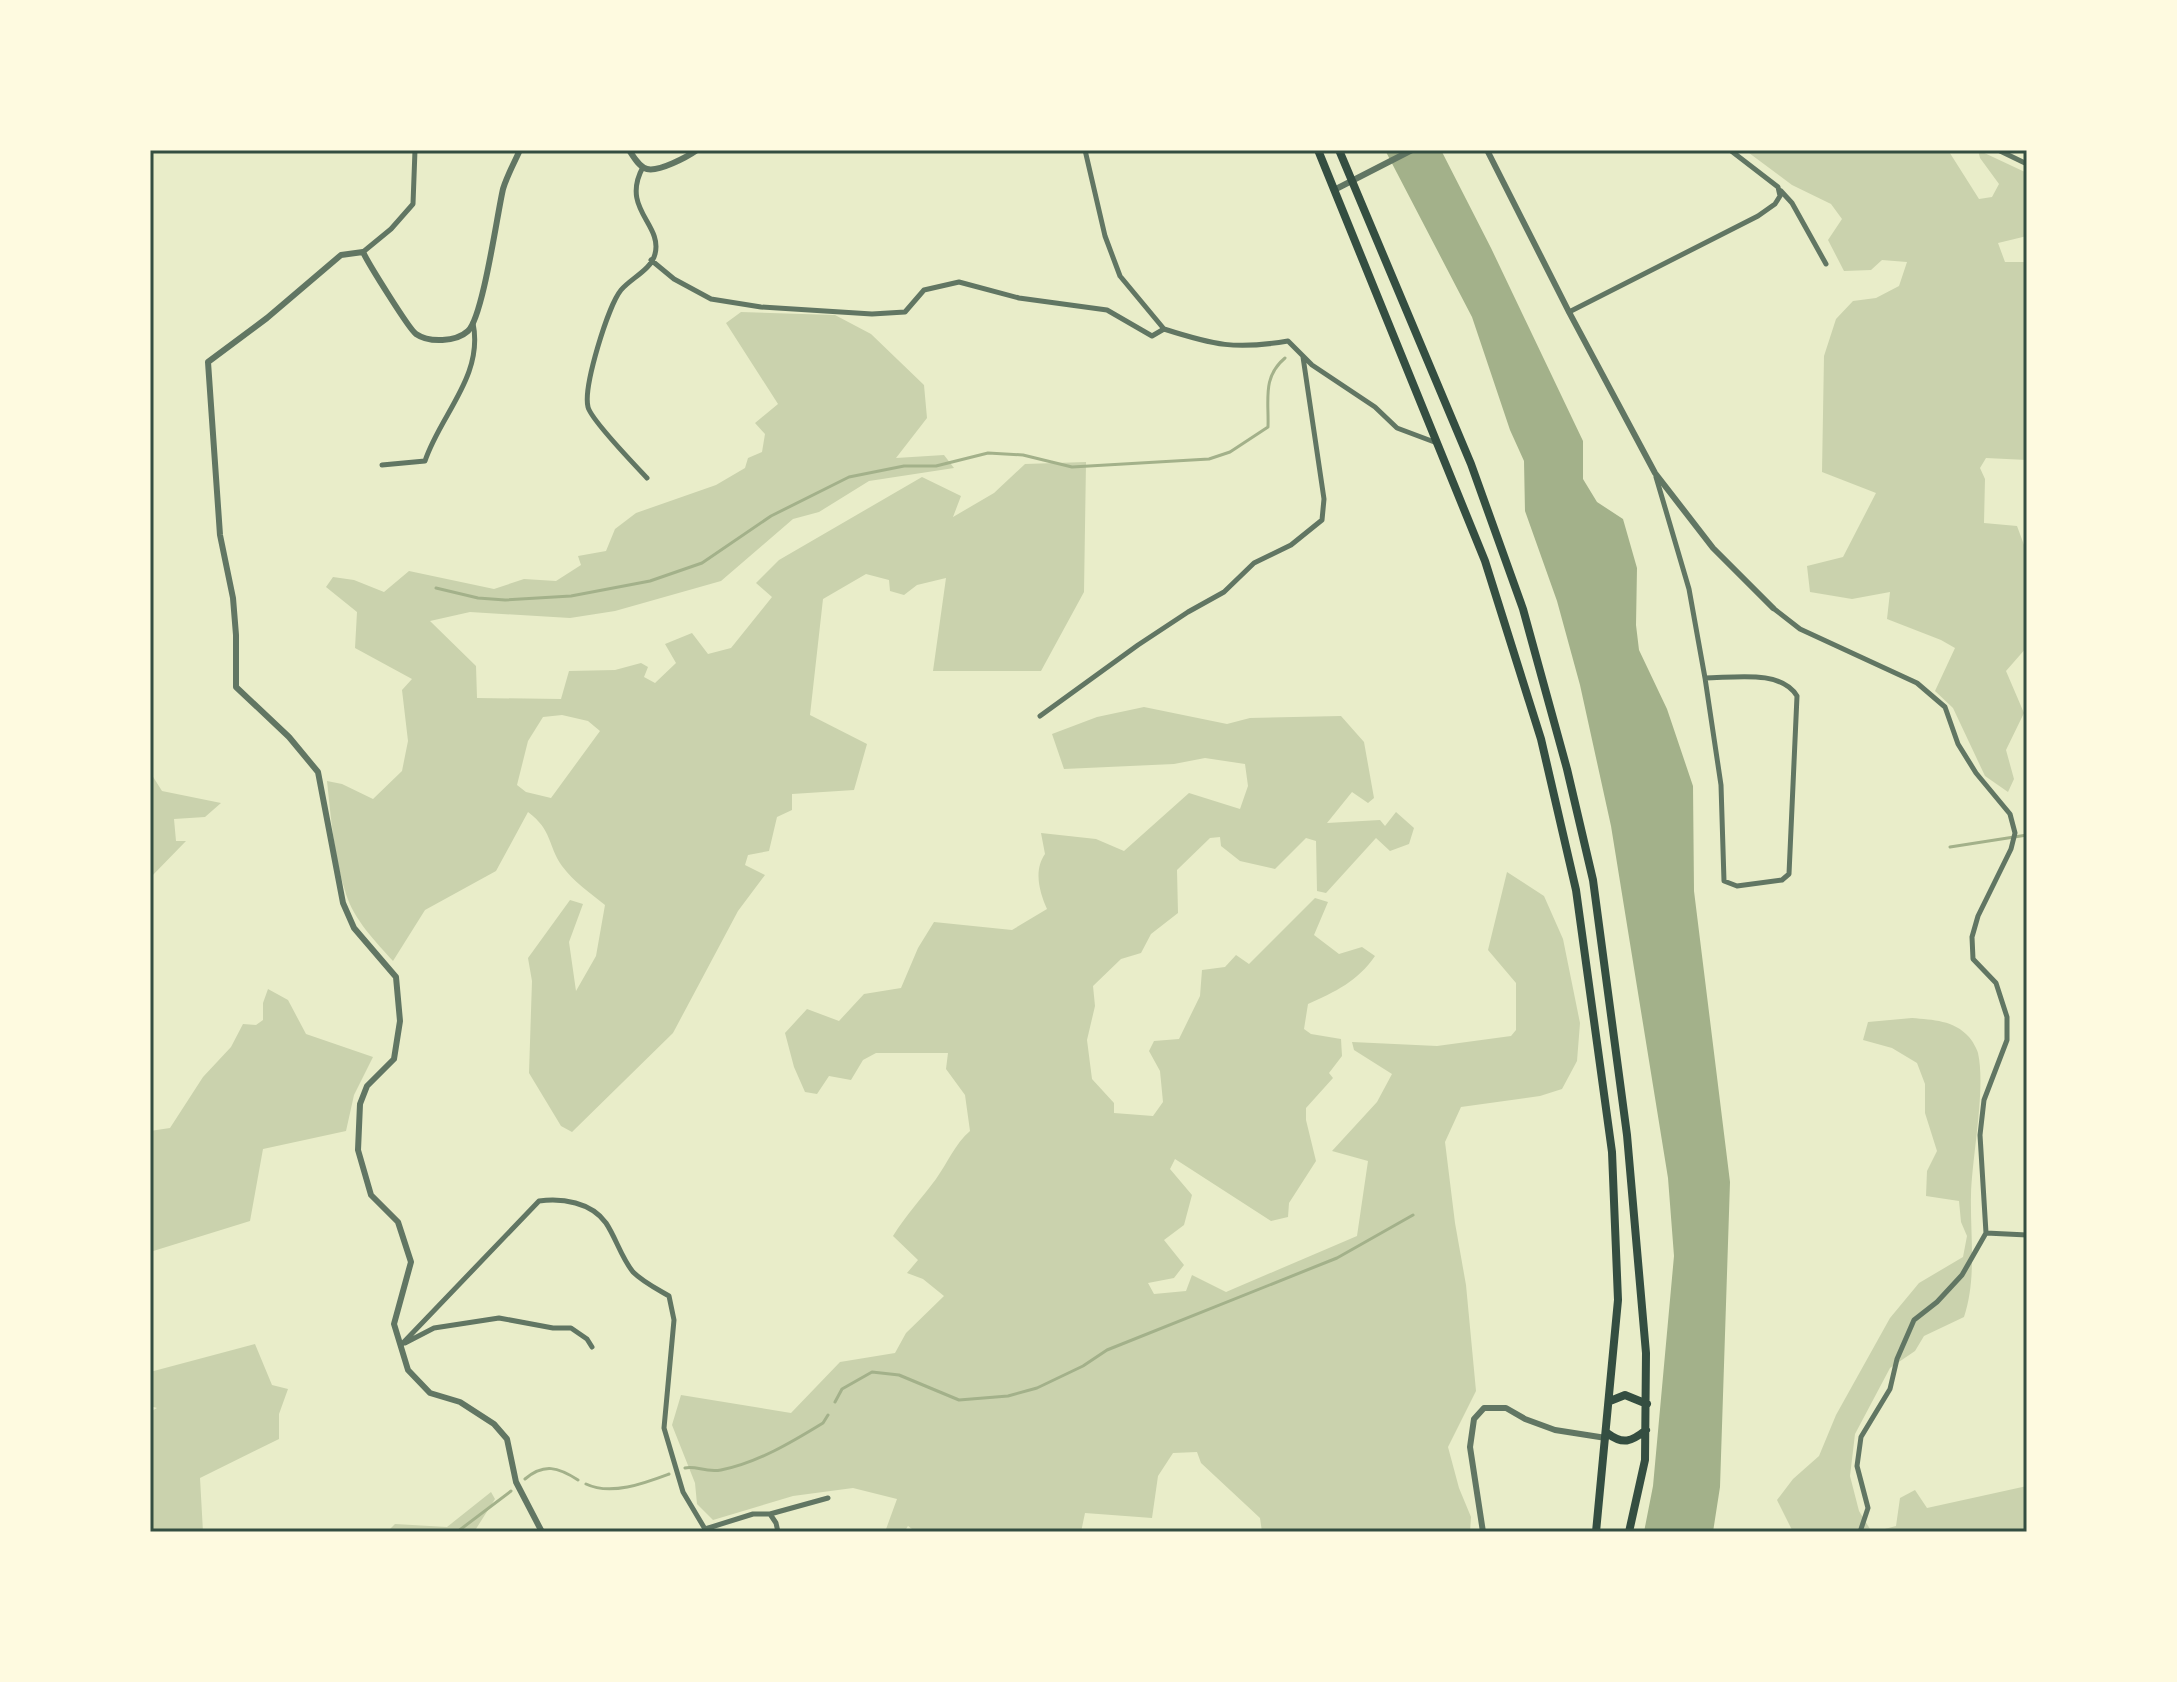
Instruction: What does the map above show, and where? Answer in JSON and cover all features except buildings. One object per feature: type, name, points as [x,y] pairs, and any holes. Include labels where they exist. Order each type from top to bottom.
[{"type":"highway","points":[[1318,150],[1485,561],[1541,739],[1576,890],[1612,1152],[1618,1300],[1596,1532]]},
{"type":"highway","points":[[1339,150],[1356,179],[1481,493],[1523,609],[1567,769],[1593,880],[1625,1120],[1646,1353],[1645,1460],[1629,1532]]},
{"type":"highway","points":[[1610,1401],[1625,1395],[1647,1404]]},
{"type":"highway","points":[[1606,1435],[1619,1442],[1632,1441],[1646,1430]]},
{"type":"street","points":[[415,150],[413,204],[391,229],[363,252],[341,255],[267,318],[208,362],[219,522],[235,623],[236,687],[289,737],[318,772],[343,903],[354,928],[396,977],[400,1021],[394,1059],[367,1086],[360,1104],[358,1150],[371,1195],[398,1222],[411,1262],[394,1324],[408,1370],[430,1393],[460,1402],[494,1424],[507,1439],[516,1482],[542,1532]]},
{"type":"street","points":[[363,252],[414,333],[430,339],[452,339],[469,331],[479,311],[505,184],[520,150]]},
{"type":"street","points":[[629,150],[643,167],[650,170],[684,159],[697,150]]},
{"type":"street","points":[[1085,150],[1105,236],[1120,276],[1164,329],[1225,346],[1248,347],[1288,341],[1339,384],[1375,407],[1397,428],[1437,443]]},
{"type":"street","points":[[1334,190],[1412,150]]},
{"type":"street","points":[[1487,150],[1655,473],[1713,548],[1773,608],[1800,629],[1917,683],[1945,707],[1958,744],[1976,773],[2010,814],[2015,833],[2011,849],[1978,916],[1972,937],[1973,959],[1996,983],[2007,1017],[2007,1040],[1984,1100],[1980,1135],[1986,1233],[1962,1275],[1937,1302],[1914,1320],[1897,1359],[1890,1389],[1861,1437],[1857,1466],[1868,1508],[1860,1532]]},
{"type":"street","points":[[1730,150],[1778,187],[1792,203],[1826,264]]},
{"type":"street","points":[[1998,150],[2027,164]]},
{"type":"street","points":[[643,167],[638,176],[635,197],[654,237],[655,254],[645,269],[622,289],[612,305],[587,391],[588,410],[647,478]]},
{"type":"street","points":[[1569,312],[1758,216],[1775,204],[1780,196],[1778,187]]},
{"type":"street","points":[[651,260],[674,279],[711,299],[761,307],[872,314],[905,312],[924,290],[959,282],[1019,298],[1107,310],[1152,336],[1164,329]]},
{"type":"street","points":[[382,465],[425,461],[433,439],[457,400],[469,372],[477,341],[473,322]]},
{"type":"street","points":[[1040,716],[1138,645],[1224,592],[1254,563],[1291,545],[1322,520],[1324,499],[1303,356]]},
{"type":"street","points":[[1655,473],[1689,589],[1705,678],[1721,785],[1724,881],[1737,886],[1782,880],[1789,874],[1797,696],[1791,686],[1775,679],[1705,678]]},
{"type":"street","points":[[401,1345],[539,1201],[559,1198],[587,1207],[606,1222],[614,1243],[634,1272],[669,1296],[674,1320],[664,1428],[683,1492],[705,1529],[753,1514],[770,1514],[828,1498]]},
{"type":"street","points":[[1986,1233],[2027,1235]]},
{"type":"street","points":[[401,1345],[434,1328],[499,1318],[553,1328],[571,1328],[587,1339],[592,1347]]},
{"type":"street","points":[[1483,1532],[1470,1447],[1474,1419],[1484,1408],[1506,1408],[1555,1430],[1606,1435]]},
{"type":"street","points":[[770,1514],[778,1532]]},
{"type":"shaded area","points":[[1385,150],[1441,150],[1583,441],[1583,479],[1597,502],[1623,519],[1637,568],[1639,650],[1667,709],[1693,786],[1694,891],[1730,1182],[1720,1487],[1713,1532],[1644,1532],[1653,1486],[1674,1256],[1668,1178],[1611,826],[1580,685],[1557,601],[1525,511],[1524,461],[1510,430],[1472,317]]},
{"type":"shaded area","points":[[1745,150],[1948,150],[1979,199],[1992,197],[1999,184],[1980,158],[1978,150],[2027,173],[2027,236],[1998,243],[2005,262],[2027,262],[2027,460],[1986,458],[1980,468],[1985,479],[1984,523],[2017,526],[2027,553],[2027,647],[2006,671],[2024,713],[2006,750],[2014,779],[2008,792],[1985,776],[1953,708],[1935,691],[1955,648],[1887,619],[1890,592],[1852,599],[1810,592],[1807,566],[1843,557],[1876,493],[1822,472],[1824,356],[1836,319],[1853,301],[1876,298],[1899,286],[1907,262],[1882,260],[1871,270],[1844,271],[1828,240],[1842,219],[1831,204],[1792,185]]},
{"type":"shaded area","points":[[741,312],[835,315],[871,334],[924,385],[927,418],[896,458],[944,455],[954,468],[869,481],[819,512],[793,519],[721,581],[615,611],[570,618],[470,612],[430,621],[476,666],[477,698],[561,699],[569,671],[615,670],[641,663],[648,667],[644,677],[655,683],[676,663],[665,644],[692,633],[708,654],[731,648],[772,597],[756,583],[779,560],[922,477],[961,496],[953,517],[994,493],[1025,464],[1086,462],[1084,592],[1041,671],[933,671],[946,578],[917,585],[904,595],[890,591],[889,580],[866,574],[823,599],[810,715],[867,744],[854,790],[792,794],[792,810],[777,817],[769,851],[748,855],[745,865],[765,875],[738,911],[673,1033],[572,1132],[561,1126],[529,1073],[532,981],[528,958],[570,900],[583,904],[569,942],[576,991],[596,956],[605,905],[567,872],[542,825],[528,812],[496,871],[425,910],[393,961],[360,922],[346,894],[336,852],[327,781],[342,784],[373,799],[402,771],[408,741],[402,690],[412,679],[355,648],[357,612],[326,587],[333,577],[354,580],[384,592],[409,571],[494,589],[524,579],[556,581],[581,565],[578,556],[606,551],[615,529],[636,513],[716,485],[745,468],[748,458],[762,452],[765,434],[755,423],[778,404],[726,323]],"holes":[[[562,715],[588,721],[600,731],[551,798],[526,792],[517,785],[528,741],[543,717]]]},
{"type":"shaded area","points":[[1144,707],[1227,724],[1250,718],[1341,716],[1364,742],[1374,798],[1368,803],[1352,792],[1327,823],[1380,820],[1385,826],[1396,812],[1414,828],[1409,844],[1390,851],[1376,838],[1326,893],[1317,891],[1316,841],[1306,838],[1275,869],[1240,861],[1221,846],[1220,837],[1210,838],[1177,870],[1178,913],[1151,934],[1141,953],[1121,959],[1093,986],[1095,1006],[1087,1040],[1092,1079],[1114,1103],[1114,1113],[1153,1116],[1163,1102],[1160,1071],[1149,1051],[1154,1041],[1179,1039],[1200,996],[1202,970],[1225,967],[1236,955],[1249,964],[1315,898],[1328,902],[1314,935],[1339,954],[1362,947],[1375,956],[1353,979],[1308,1004],[1304,1029],[1311,1034],[1341,1039],[1342,1056],[1329,1073],[1333,1078],[1306,1108],[1316,1161],[1289,1203],[1288,1217],[1271,1221],[1175,1159],[1170,1169],[1192,1195],[1184,1225],[1164,1240],[1184,1265],[1174,1278],[1148,1283],[1154,1294],[1186,1291],[1192,1275],[1226,1292],[1357,1236],[1368,1161],[1332,1151],[1377,1102],[1392,1074],[1354,1050],[1352,1042],[1437,1046],[1511,1036],[1516,1030],[1516,983],[1488,950],[1507,872],[1544,896],[1563,939],[1580,1023],[1577,1061],[1562,1089],[1540,1096],[1461,1107],[1445,1142],[1466,1285],[1476,1391],[1448,1447],[1471,1517],[1470,1532],[1262,1532],[1260,1518],[1201,1463],[1197,1452],[1173,1453],[1158,1476],[1152,1518],[1085,1513],[1081,1532],[916,1532],[908,1526],[904,1532],[885,1532],[897,1499],[853,1488],[793,1496],[713,1520],[697,1504],[695,1483],[672,1425],[681,1395],[791,1413],[840,1362],[895,1353],[906,1333],[944,1296],[923,1279],[907,1273],[918,1260],[893,1236],[970,1131],[965,1095],[946,1069],[948,1053],[876,1053],[863,1060],[851,1080],[829,1076],[817,1094],[805,1092],[785,1033],[807,1009],[839,1021],[864,994],[901,988],[918,948],[934,922],[1012,930],[1047,909],[1039,882],[1039,868],[1045,854],[1041,833],[1096,839],[1124,851],[1189,793],[1240,809],[1248,786],[1245,764],[1205,758],[1174,764],[1064,769],[1052,734],[1097,717]]},
{"type":"shaded area","points":[[150,772],[162,791],[221,803],[205,817],[174,819],[176,841],[186,841],[150,878]]},
{"type":"shaded area","points":[[268,989],[288,1000],[306,1034],[373,1057],[354,1095],[346,1131],[263,1149],[250,1221],[150,1252],[150,1131],[170,1128],[203,1077],[231,1047],[243,1024],[256,1025],[263,1020],[263,1003]]},
{"type":"shaded area","points":[[1912,1018],[1957,1027],[1970,1038],[1978,1053],[1980,1103],[1971,1195],[1972,1256],[1968,1302],[1964,1317],[1924,1336],[1915,1351],[1890,1368],[1855,1434],[1850,1476],[1859,1511],[1870,1529],[1896,1526],[1900,1498],[1915,1490],[1927,1508],[2027,1486],[2027,1532],[1793,1532],[1777,1500],[1793,1479],[1819,1456],[1836,1415],[1890,1318],[1919,1283],[1963,1257],[1967,1236],[1961,1222],[1959,1201],[1926,1196],[1927,1171],[1937,1151],[1925,1113],[1925,1084],[1917,1063],[1892,1048],[1863,1040],[1868,1022]]},
{"type":"shaded area","points":[[255,1344],[272,1385],[288,1389],[279,1414],[279,1439],[200,1478],[203,1532],[150,1532],[150,1412],[157,1408],[150,1406],[150,1372]]},
{"type":"shaded area","points":[[491,1492],[495,1499],[474,1532],[387,1532],[395,1524],[447,1527]]},
{"type":"waterway","points":[[436,588],[478,598],[505,600],[571,596],[650,581],[702,563],[771,516],[849,477],[904,466],[936,466],[988,453],[1023,455],[1072,467],[1209,459],[1230,452],[1268,427],[1270,381],[1285,358]]},
{"type":"waterway","points":[[1950,847],[2027,835]]},
{"type":"waterway","points":[[835,1402],[842,1389],[872,1372],[899,1375],[959,1400],[1008,1396],[1037,1388],[1083,1366],[1107,1350],[1337,1258],[1413,1215]]},
{"type":"waterway","points":[[685,1468],[715,1471],[748,1462],[823,1423],[828,1415]]},
{"type":"waterway","points":[[525,1479],[538,1471],[551,1469],[578,1480]]},
{"type":"waterway","points":[[586,1484],[617,1488],[669,1474]]},
{"type":"waterway","points":[[457,1532],[511,1491]]}]
